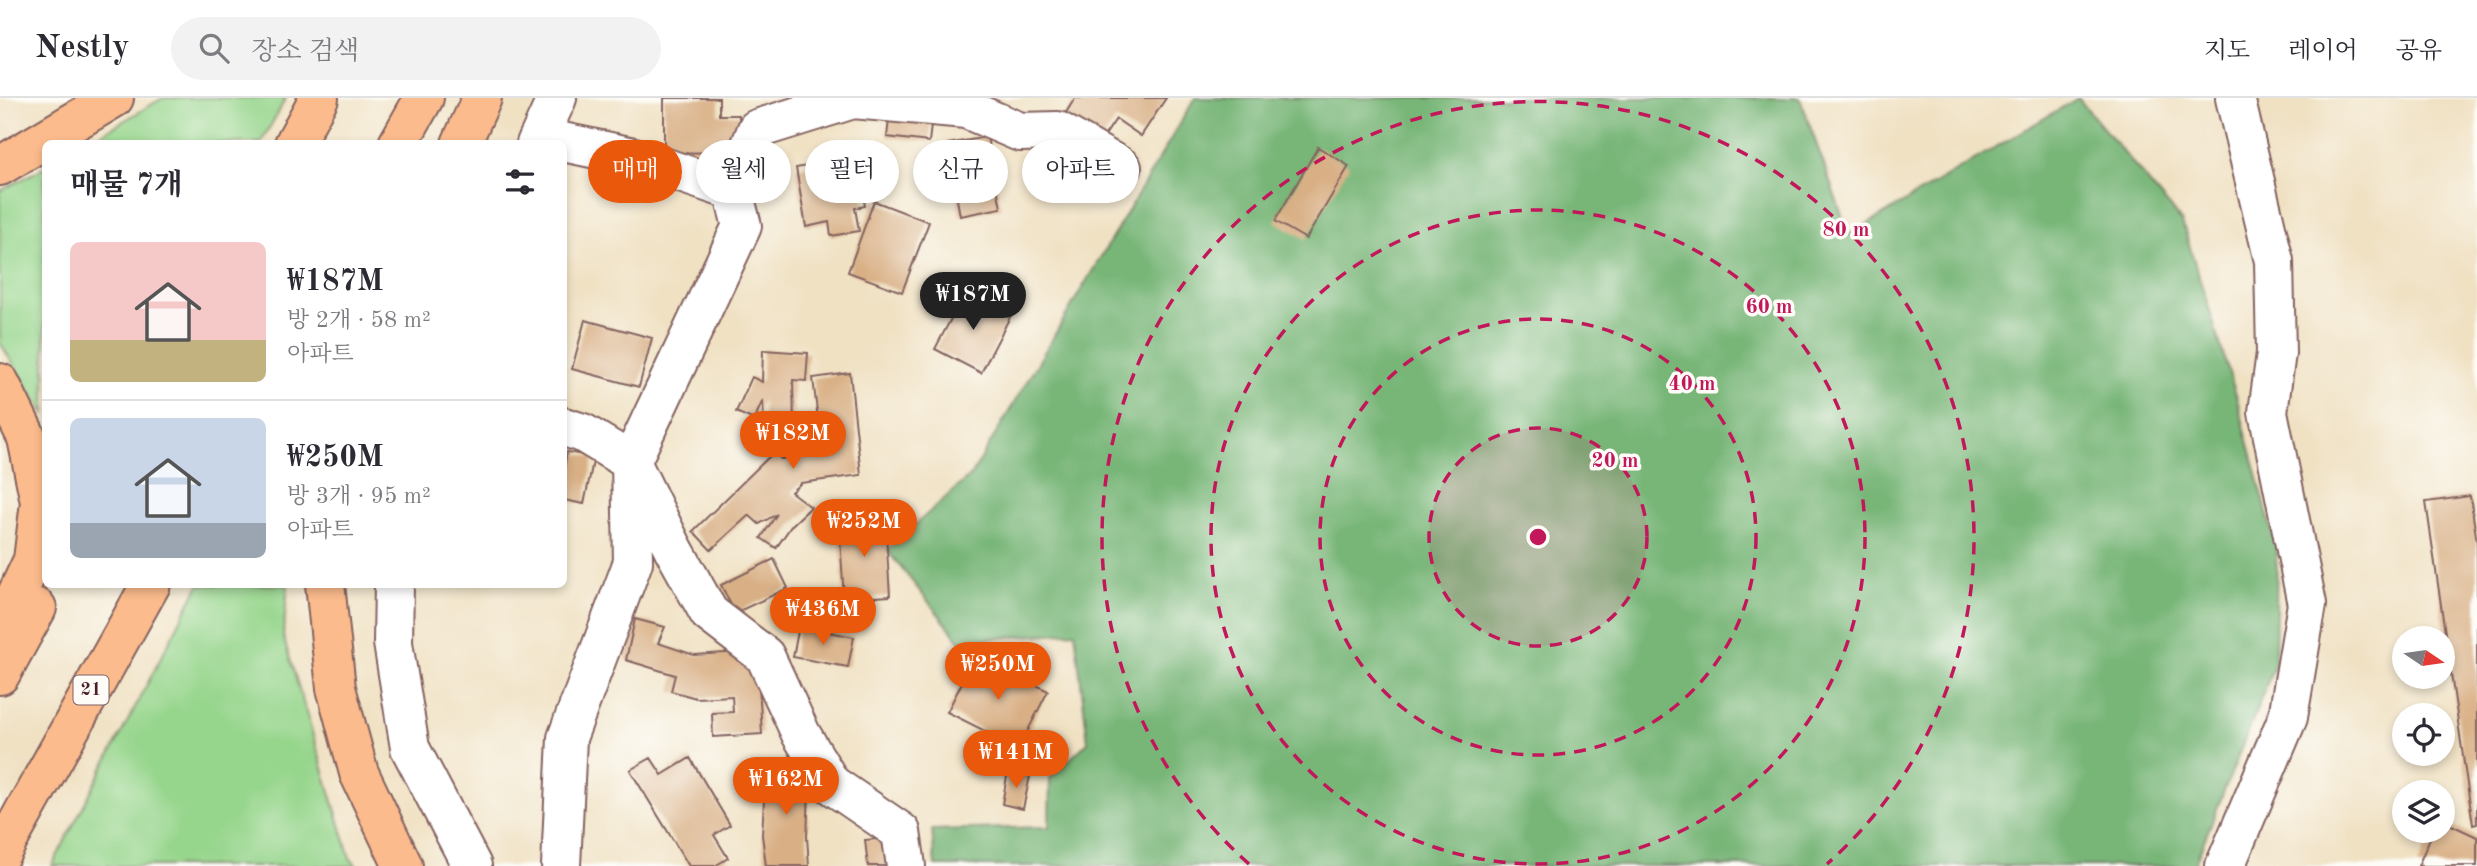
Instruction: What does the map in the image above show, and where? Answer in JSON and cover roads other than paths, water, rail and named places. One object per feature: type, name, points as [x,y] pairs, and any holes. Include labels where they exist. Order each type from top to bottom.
[{"type":"highway","points":[[44,140],[114,98]]},
{"type":"highway","points":[[296,140],[319,98]]},
{"type":"highway","points":[[400,140],[424,98]]},
{"type":"highway","points":[[463,140],[482,98]]},
{"type":"highway","points":[[0,166],[42,141]]},
{"type":"highway","points":[[0,383],[27,438],[40,502],[33,560],[0,631]]},
{"type":"highway","points":[[0,675],[48,588]]},
{"type":"highway","name":"21","points":[[0,855],[149,588]]},
{"type":"highway","points":[[326,588],[336,688],[355,761],[403,866]]},
{"type":"street","points":[[537,140],[557,98]]},
{"type":"street","points":[[2225,866],[2288,717],[2307,604],[2268,412],[2276,353],[2274,261],[2235,98]]},
{"type":"street","points":[[752,140],[757,128],[853,99],[967,109],[1020,132],[1058,131],[1074,140]]},
{"type":"street","points":[[567,145],[634,157],[696,178]]},
{"type":"street","points":[[561,866],[567,738],[634,562],[631,462],[741,226],[736,203]]},
{"type":"street","points":[[567,428],[583,433],[631,462],[673,548],[709,613],[765,656],[801,734],[831,784],[901,832],[906,866]]},
{"type":"street","points":[[394,588],[393,643],[410,748],[472,866]]}]
